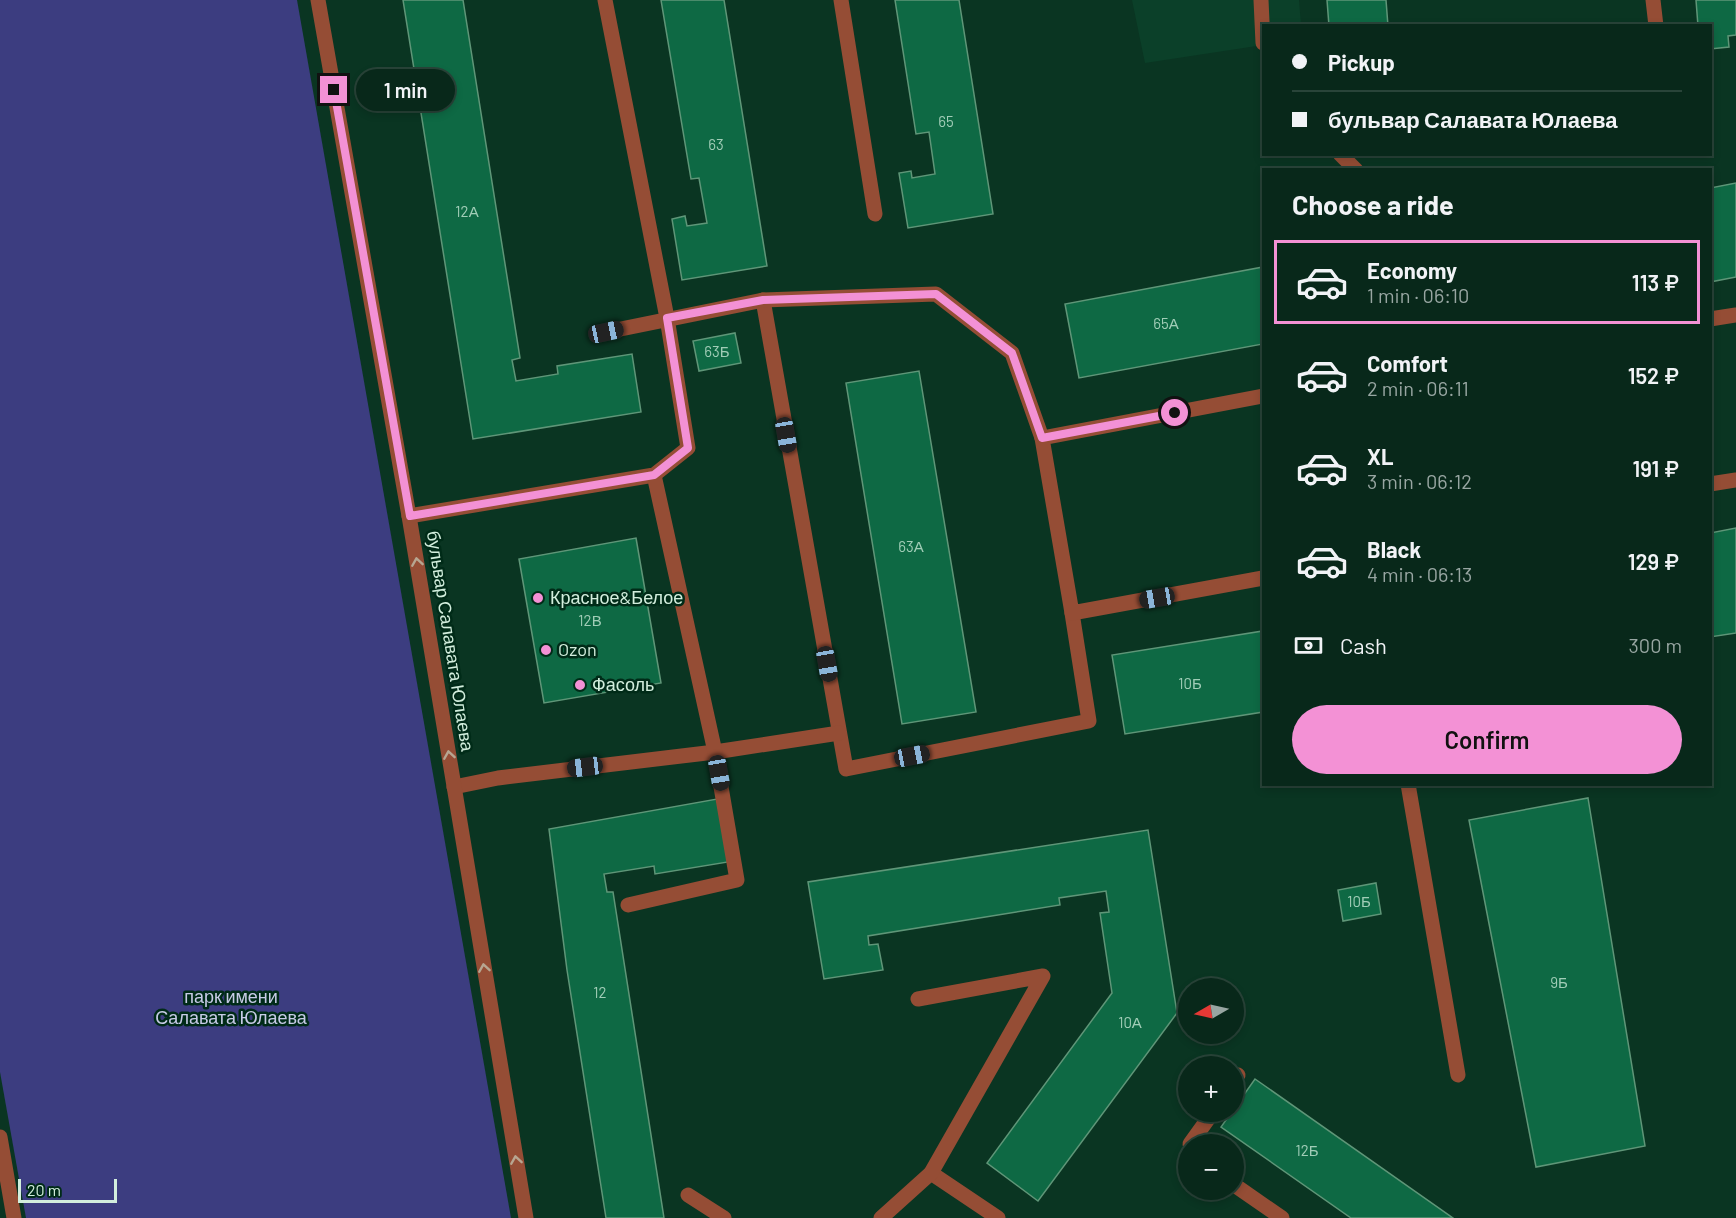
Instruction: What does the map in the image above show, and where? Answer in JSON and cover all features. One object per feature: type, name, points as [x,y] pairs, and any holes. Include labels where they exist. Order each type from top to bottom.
[{"type":"street","name":"бульвар Салавата Юлаева","points":[[318,0],[410,516],[526,1218]]},
{"type":"street","points":[[410,516],[654,475],[688,448],[667,318],[605,0]]},
{"type":"street","points":[[841,0],[875,214]]},
{"type":"street","points":[[1261,0],[1262,24]]},
{"type":"street","points":[[1653,0],[1656,24]]},
{"type":"street","points":[[1342,156],[1354,168]]},
{"type":"street","points":[[606,332],[763,300],[936,294],[1012,353],[1042,438],[1089,721],[846,769],[763,300]]},
{"type":"street","points":[[1712,319],[1736,315]]},
{"type":"street","points":[[1042,438],[1262,396]]},
{"type":"street","points":[[628,905],[737,880],[715,752],[654,475]]},
{"type":"street","points":[[1712,483],[1736,480]]},
{"type":"street","points":[[1072,613],[1262,578]]},
{"type":"street","points":[[454,787],[498,778],[715,752],[839,733]]},
{"type":"street","points":[[1408,786],[1458,1075]]},
{"type":"street","points":[[881,1218],[931,1173],[1043,976],[918,999]]},
{"type":"street","points":[[0,1137],[5,1194],[14,1218]]},
{"type":"street","points":[[931,1173],[998,1218]]},
{"type":"street","points":[[1244,1192],[1282,1218]]},
{"type":"street","points":[[688,1195],[724,1218]]},
{"type":"shaded area","points":[[1132,0],[1299,0],[1301,24],[1262,24],[1262,45],[1145,63]]},
{"type":"green space","name":"парк имени Салавата Юлаева","points":[[0,0],[297,0],[511,1218],[26,1218],[0,1072]]},
{"type":"building","points":[[403,0],[463,0],[520,358],[512,360],[516,381],[558,374],[557,366],[632,354],[641,412],[473,439]]},
{"type":"building","points":[[661,0],[724,0],[767,266],[682,280],[672,219],[685,216],[687,226],[707,223],[699,178],[691,179]]},
{"type":"building","points":[[895,0],[959,0],[993,214],[908,228],[899,173],[911,171],[912,178],[935,174],[929,132],[916,134]]},
{"type":"building","points":[[1327,0],[1386,0],[1388,24],[1329,24]]},
{"type":"building","points":[[1696,0],[1736,0],[1736,35],[1728,36],[1729,47],[1712,49],[1712,24],[1698,24]]},
{"type":"building","points":[[1736,183],[1736,277],[1712,282],[1712,188]]},
{"type":"building","points":[[1262,267],[1262,344],[1079,378],[1065,304]]},
{"type":"building","points":[[735,333],[741,363],[699,371],[693,341]]},
{"type":"building","points":[[919,371],[976,712],[902,724],[846,383]]},
{"type":"building","points":[[1736,528],[1736,633],[1712,637],[1712,533]]},
{"type":"building","points":[[636,538],[661,683],[544,703],[519,559]]},
{"type":"building","points":[[1262,631],[1262,712],[1125,734],[1112,655]]},
{"type":"building","points":[[1588,798],[1645,1146],[1536,1167],[1469,820]]},
{"type":"building","points":[[717,799],[728,862],[655,874],[654,866],[604,874],[607,892],[613,892],[664,1218],[606,1218],[567,970],[549,829]]},
{"type":"building","points":[[1148,830],[1177,1013],[1038,1201],[987,1163],[1112,993],[1100,913],[1109,912],[1106,891],[1059,898],[1060,905],[868,936],[869,945],[878,944],[883,970],[824,979],[808,882]]},
{"type":"building","points":[[1376,883],[1381,914],[1343,921],[1338,890]]},
{"type":"building","points":[[1255,1079],[1453,1218],[1351,1218],[1244,1143],[1244,1134],[1231,1134],[1221,1127],[1225,1122],[1244,1122],[1244,1095]]},
{"type":"place","name":"Красное&Белое","points":[[538,598]]},
{"type":"place","name":"Ozon","points":[[546,650]]},
{"type":"place","name":"Фасоль","points":[[580,685]]},
{"type":"route","points":[[334,90],[410,516],[654,475],[688,448],[667,318],[763,300],[936,294],[1012,353],[1042,438],[1175,413]]}]
